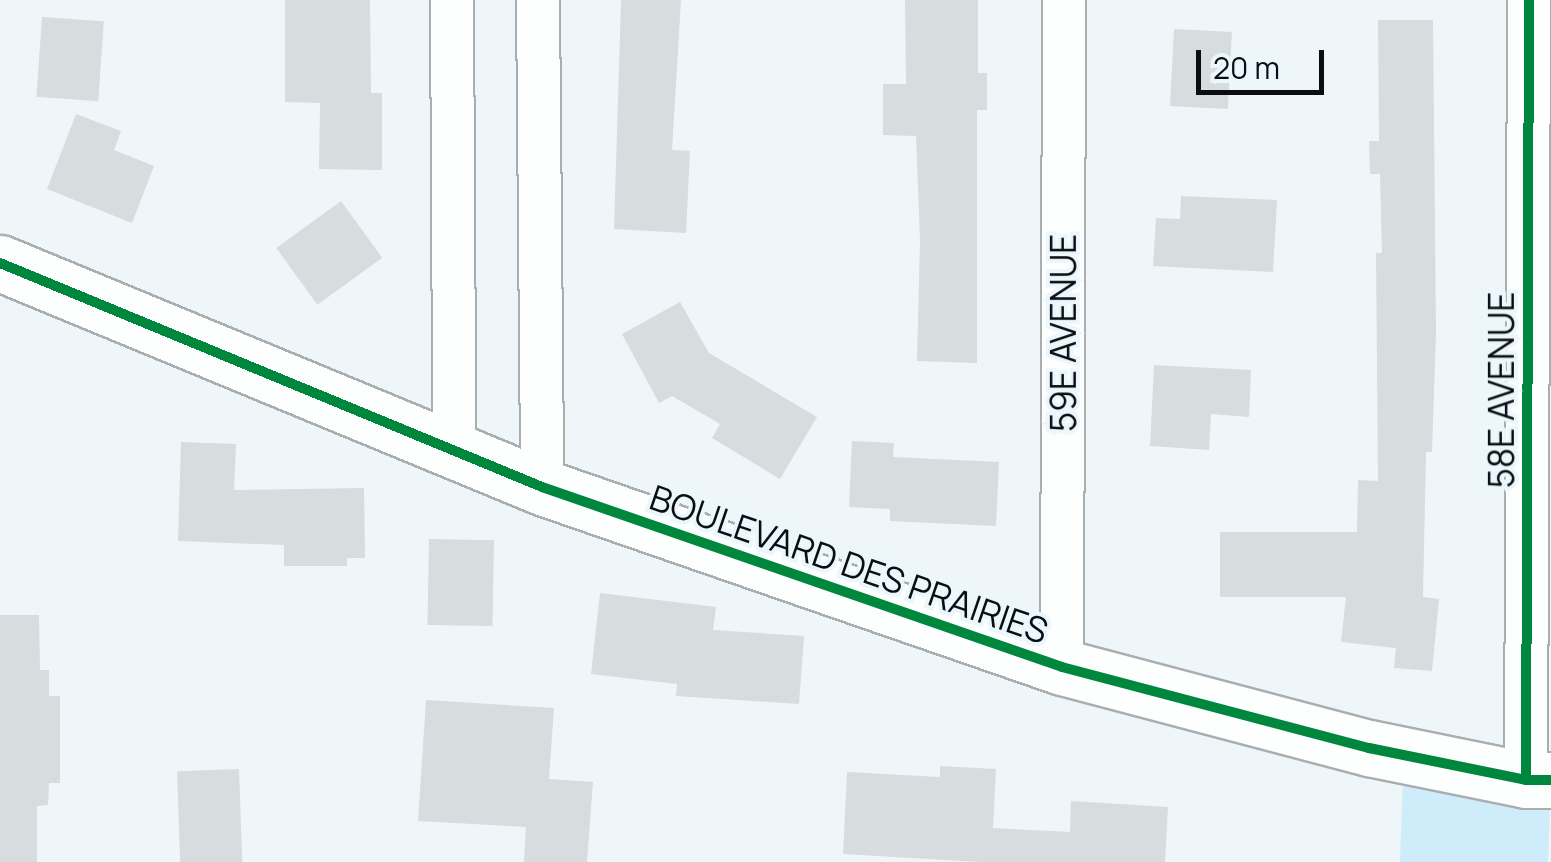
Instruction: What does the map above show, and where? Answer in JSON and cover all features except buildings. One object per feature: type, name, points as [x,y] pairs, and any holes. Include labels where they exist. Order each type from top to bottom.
[{"type":"street","points":[[452,0],[454,452]]},
{"type":"street","points":[[538,0],[542,486]]},
{"type":"street","name":"59E AVENUE","points":[[1062,667],[1064,0]]},
{"type":"street","name":"58E AVENUE","points":[[1529,0],[1539,780]]},
{"type":"street","name":"BOULEVARD DES PRAIRIES","points":[[0,263],[542,486],[1062,667],[1369,748],[1539,780]]},
{"type":"shaded area","points":[[1403,776],[1551,781],[1548,862],[1400,862]]},
{"type":"cycle path","points":[[1526,780],[1529,0]]},
{"type":"cycle path","points":[[0,263],[542,487],[1062,667],[1369,748],[1526,780],[1551,780]]}]
